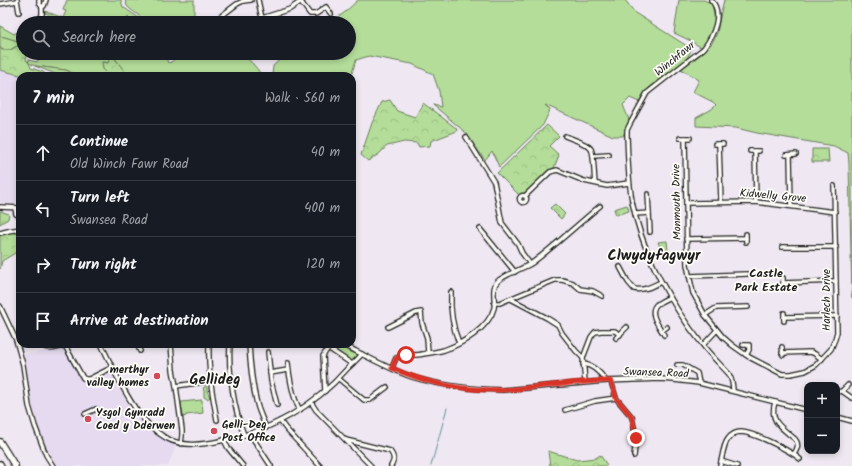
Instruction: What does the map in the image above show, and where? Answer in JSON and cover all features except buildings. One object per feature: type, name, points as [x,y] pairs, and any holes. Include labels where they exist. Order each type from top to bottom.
[{"type":"highway","points":[[0,442],[15,466]]},
{"type":"street","points":[[0,4],[17,0],[19,12]]},
{"type":"street","points":[[39,0],[42,7],[41,16]]},
{"type":"street","points":[[42,7],[44,6],[46,0]]},
{"type":"street","points":[[221,16],[240,2],[251,0]]},
{"type":"street","points":[[258,0],[262,16]]},
{"type":"street","name":"Winchfawr","points":[[711,0],[717,11],[715,28],[708,42],[704,48],[650,90],[639,106],[627,130],[629,183],[639,229],[661,282],[703,345],[729,374],[732,379],[733,391]]},
{"type":"street","points":[[268,16],[290,9],[302,1],[310,14],[316,14],[326,7],[331,14]]},
{"type":"street","points":[[565,136],[586,144],[591,149],[595,183]]},
{"type":"street","points":[[466,137],[494,182],[502,223],[518,244],[522,253],[530,264]]},
{"type":"street","points":[[680,138],[690,138]]},
{"type":"street","name":"Monmouth Drive","points":[[685,138],[687,265],[693,293],[705,315],[717,330]]},
{"type":"street","points":[[721,202],[717,144],[724,144]]},
{"type":"street","points":[[750,151],[757,151],[756,202]]},
{"type":"street","points":[[593,156],[609,154]]},
{"type":"street","points":[[791,206],[788,155],[796,154]]},
{"type":"street","points":[[525,196],[550,172],[557,170],[584,181],[607,186],[629,183]]},
{"type":"street","name":"Harlech Drive","points":[[717,330],[732,345],[746,355],[782,374],[805,371],[816,365],[831,349],[837,332],[834,185]]},
{"type":"street","points":[[648,194],[650,232]]},
{"type":"street","name":"Kidwelly Grove","points":[[686,203],[756,202],[835,212]]},
{"type":"street","points":[[392,368],[396,358],[443,350],[471,336],[488,322],[494,309],[494,287],[499,280],[530,264],[543,255],[600,206]]},
{"type":"street","points":[[0,207],[16,208]]},
{"type":"street","points":[[635,214],[649,213]]},
{"type":"street","points":[[0,233],[16,229]]},
{"type":"street","points":[[480,229],[515,272]]},
{"type":"street","points":[[686,239],[746,238]]},
{"type":"street","points":[[782,247],[836,247]]},
{"type":"street","points":[[620,267],[628,282],[634,289],[640,290],[661,282]]},
{"type":"street","points":[[689,276],[747,274]]},
{"type":"street","points":[[783,278],[783,285],[836,281]]},
{"type":"street","points":[[494,303],[500,303],[511,299],[554,280],[574,283],[580,290],[593,291],[602,296]]},
{"type":"street","points":[[451,292],[452,322],[459,343]]},
{"type":"street","points":[[667,327],[663,333],[654,317],[653,312],[656,305],[670,297]]},
{"type":"street","points":[[511,299],[558,325],[562,333],[583,358]]},
{"type":"street","points":[[0,306],[16,340]]},
{"type":"street","points":[[705,315],[716,308],[748,308]]},
{"type":"street","points":[[389,319],[390,326],[416,312],[427,311]]},
{"type":"street","points":[[422,312],[422,323],[428,353]]},
{"type":"street","points":[[784,317],[837,316]]},
{"type":"street","points":[[616,338],[627,328]]},
{"type":"street","points":[[703,345],[717,330]]},
{"type":"street","points":[[584,382],[583,358],[591,337],[595,332],[601,331],[615,331],[620,335]]},
{"type":"street","points":[[743,345],[749,345],[749,350],[746,355]]},
{"type":"street","points":[[782,347],[783,354],[811,352],[822,359]]},
{"type":"street","points":[[18,348],[23,364],[29,406],[46,455],[53,466]]},
{"type":"street","points":[[67,348],[83,378],[88,379],[113,367]]},
{"type":"street","points":[[103,348],[124,389],[144,420],[166,438],[181,444],[191,445],[224,440],[244,435],[266,428],[280,421],[300,410],[325,391],[339,379],[362,354]]},
{"type":"street","points":[[171,348],[182,435],[181,444]]},
{"type":"street","points":[[209,348],[210,381],[217,420]]},
{"type":"street","points":[[230,348],[229,358],[232,384],[239,419],[244,435]]},
{"type":"street","points":[[250,348],[252,382],[257,405],[266,428]]},
{"type":"street","points":[[325,391],[323,356],[328,348],[352,364]]},
{"type":"street","name":"Swansea Road","points":[[350,348],[411,376],[450,385],[487,390],[503,390],[584,382],[661,379],[687,381],[804,409]]},
{"type":"street","points":[[268,352],[271,381],[277,405]]},
{"type":"street","points":[[288,363],[288,370],[297,406],[300,410]]},
{"type":"street","points":[[583,364],[589,364],[602,374],[606,381]]},
{"type":"street","points":[[677,365],[683,365],[697,373],[699,384]]},
{"type":"street","points":[[270,373],[288,370]]},
{"type":"street","points":[[339,379],[364,400],[370,400],[387,388]]},
{"type":"street","points":[[176,386],[210,381]]},
{"type":"street","points":[[611,381],[616,398],[632,417],[636,438],[634,456]]},
{"type":"street","points":[[848,385],[842,391],[852,398]]},
{"type":"street","points":[[565,410],[596,401],[616,398]]},
{"type":"street","points":[[311,402],[316,410],[371,466]]},
{"type":"street","points":[[775,402],[772,409],[776,422],[795,438],[797,442],[798,446],[794,454]]},
{"type":"street","points":[[85,414],[96,409]]},
{"type":"street","points":[[840,418],[852,421]]},
{"type":"street","points":[[280,421],[320,466]]},
{"type":"street","points":[[720,466],[726,441],[736,432],[756,436],[794,454],[800,459]]},
{"type":"street","points":[[251,433],[271,466]]},
{"type":"street","points":[[224,440],[225,444],[243,466]]},
{"type":"street","points":[[345,440],[390,451],[394,457],[392,466]]},
{"type":"street","points":[[721,461],[737,466]]},
{"type":"shaded area","points":[[0,70],[16,74],[16,205],[0,203]]},
{"type":"shaded area","name":"Ysgol Gynradd Coed y Dderwen","points":[[63,348],[82,381],[88,383],[111,372],[127,403],[153,434],[176,445],[168,466],[55,466],[47,455],[31,401],[24,354]]},
{"type":"green space","points":[[67,0],[121,0],[123,7],[136,16],[64,16],[66,11],[63,10]]},
{"type":"green space","points":[[125,0],[194,0],[194,16],[140,16],[127,6]]},
{"type":"green space","points":[[358,0],[625,0],[635,13],[691,49],[685,60],[647,90],[639,102],[630,98],[623,105],[629,120],[623,136],[613,136],[545,105],[550,110],[543,125],[499,167],[492,151],[485,160],[465,132],[433,105],[441,107],[439,91],[433,74],[412,64],[369,56],[356,60],[356,16],[340,16]]},
{"type":"green space","points":[[679,0],[704,0],[711,3],[714,16],[714,27],[702,48],[674,33]]},
{"type":"green space","points":[[724,0],[852,0],[852,298],[848,153],[834,146],[736,128],[696,126],[696,118],[716,105],[693,92],[699,80],[681,69],[704,52],[712,43],[717,33]]},
{"type":"green space","points":[[45,11],[58,16],[50,16],[45,13]]},
{"type":"green space","points":[[0,26],[14,34],[16,33],[16,40],[0,36]]},
{"type":"green space","points":[[0,36],[16,40],[16,47],[10,50],[2,50],[0,47]]},
{"type":"green space","points":[[0,47],[2,50],[10,50],[16,47],[16,60],[26,60],[31,68],[43,72],[16,72],[16,74],[0,70]]},
{"type":"green space","points":[[28,60],[37,62],[38,60],[109,60],[108,63],[103,62],[103,69],[106,72],[70,72],[66,70],[35,66],[29,63]]},
{"type":"green space","points":[[109,60],[116,60],[125,72],[106,72],[103,69],[102,62],[108,63]]},
{"type":"green space","points":[[116,60],[167,60],[168,63],[174,60],[249,60],[260,72],[125,72]]},
{"type":"green space","points":[[280,60],[356,60],[352,72],[272,72],[273,66]]},
{"type":"green space","points":[[35,66],[66,70],[70,72],[51,72]]},
{"type":"green space","points":[[390,100],[397,111],[415,117],[423,103],[456,128],[457,131],[431,141],[430,146],[419,147],[417,143],[404,142],[387,146],[379,154],[368,161],[361,155],[372,123],[382,102]]},
{"type":"green space","points":[[547,125],[559,136],[549,146],[559,155],[554,168],[547,171],[525,194],[522,193],[519,195],[497,173]]},
{"type":"green space","points":[[812,149],[828,149],[829,162],[812,162]]},
{"type":"green space","points":[[555,204],[565,214],[561,219],[550,208]]},
{"type":"green space","points":[[627,205],[629,211],[616,215],[614,209]]},
{"type":"green space","points":[[0,211],[9,214],[8,219],[0,224]]},
{"type":"green space","points":[[12,232],[16,233],[16,252],[2,261],[0,269],[0,235]]},
{"type":"green space","points":[[667,241],[668,250],[661,250],[658,242]]},
{"type":"green space","points":[[329,348],[343,348],[358,355],[352,362]]},
{"type":"green space","points":[[206,386],[210,397],[207,399],[204,397],[203,388]]},
{"type":"green space","points":[[202,400],[203,413],[186,415],[183,417],[181,402]]},
{"type":"green space","points":[[548,451],[577,460],[596,458],[600,455],[607,465],[550,466]]},
{"type":"waterway","points":[[431,466],[447,408]]},
{"type":"place","name":"merthyr valley homes","points":[[157,376]]},
{"type":"place","name":"Ysgol Gynradd Coed y Dderwen","points":[[88,419]]},
{"type":"place","name":"Gelli-Deg Post Office","points":[[214,431]]},
{"type":"district","name":"Clwydyfagwyr","points":[[654,256]]},
{"type":"district","name":"Castle Park Estate","points":[[766,280]]},
{"type":"district","name":"Gellideg","points":[[215,380]]},
{"type":"route","points":[[406,355],[396,358],[392,368],[411,376],[429,381],[487,390],[611,381],[616,398],[632,417],[636,438]]}]
